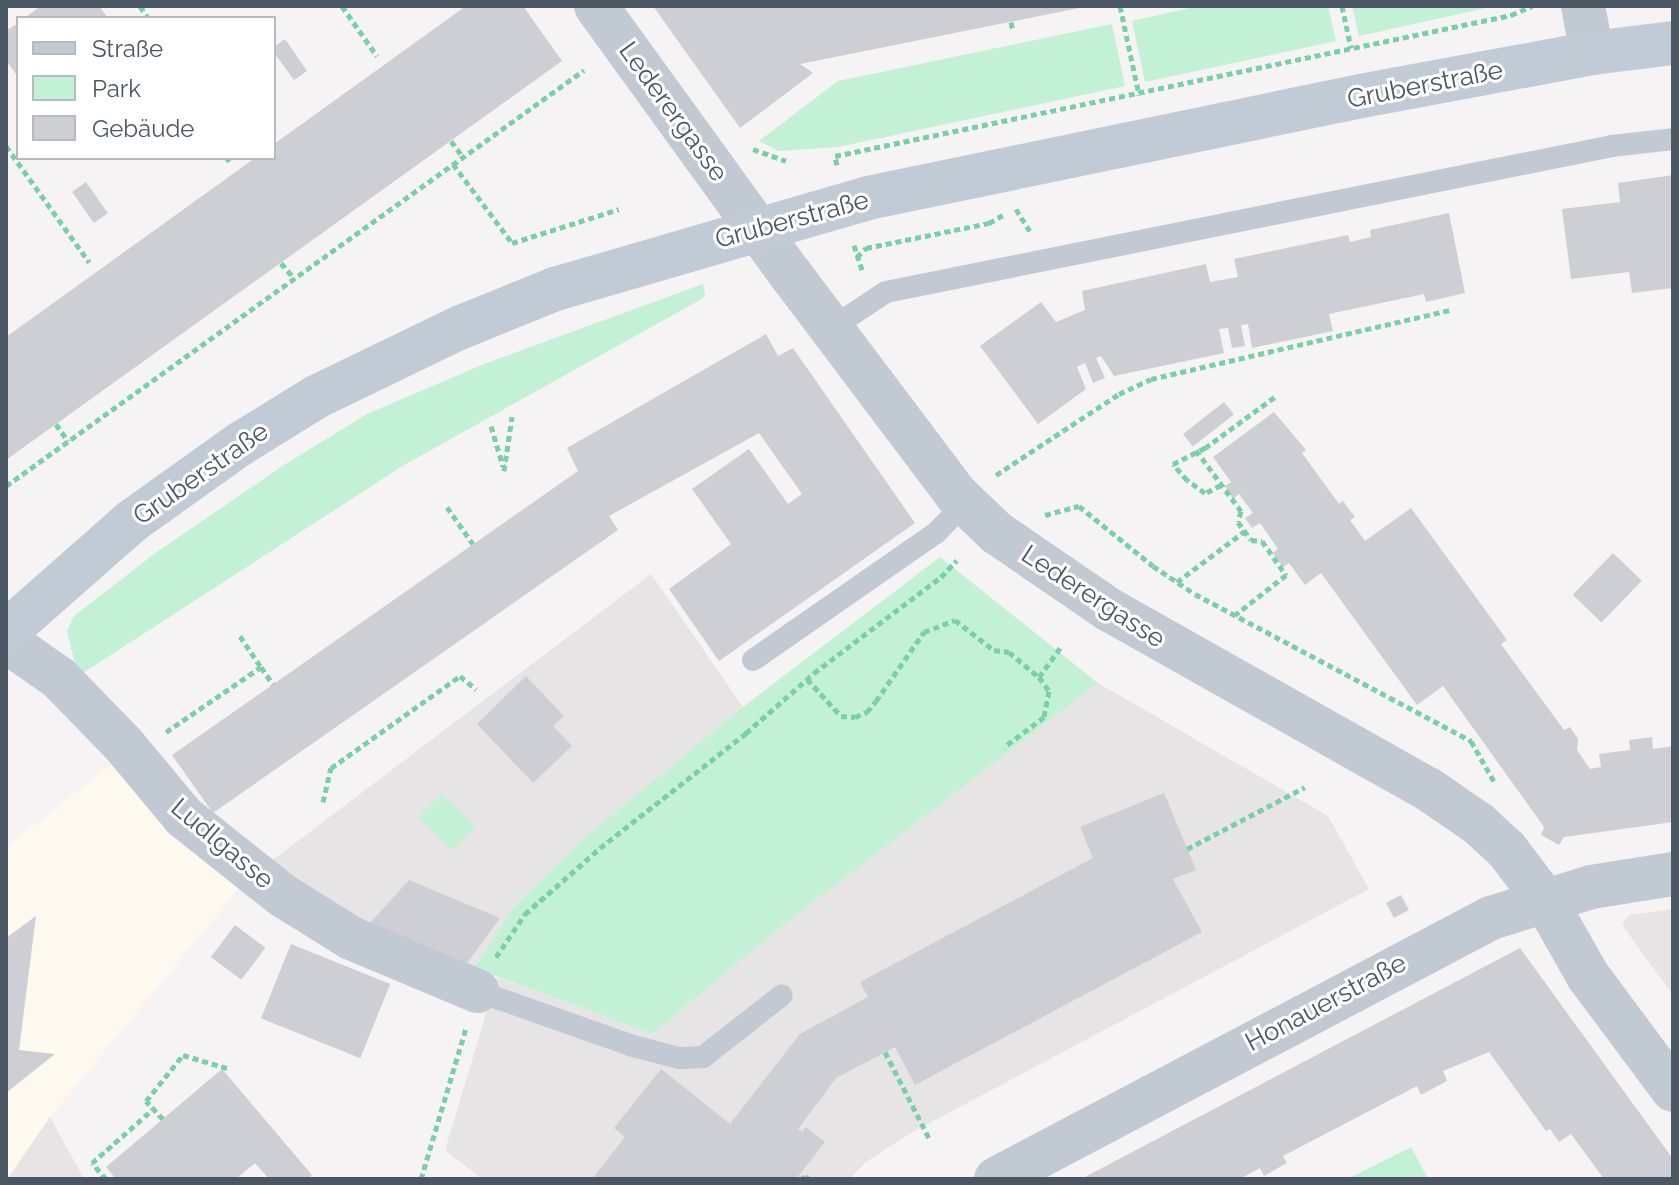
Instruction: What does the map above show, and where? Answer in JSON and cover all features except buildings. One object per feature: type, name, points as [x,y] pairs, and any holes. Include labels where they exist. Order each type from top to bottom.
[{"type":"main road","name":"Gruberstraße","points":[[6,632],[165,496],[316,397],[459,328],[555,289],[868,198],[1592,53],[1673,43]]},
{"type":"street","name":"Lederergasse","points":[[596,6],[921,451],[977,492],[997,533],[1108,609],[1428,789],[1479,824],[1507,850],[1545,900],[1588,976],[1673,1090]]},
{"type":"street","points":[[1583,6],[1592,53]]},
{"type":"street","name":"Ludlgasse","points":[[6,641],[59,678],[124,745],[184,817],[282,895],[351,938],[477,991]]},
{"type":"street","name":"Honauerstraße","points":[[996,1179],[1491,918],[1591,887],[1673,874]]},
{"type":"lane","points":[[830,329],[886,292],[1612,146],[1673,139]]},
{"type":"lane","points":[[753,660],[936,533],[977,492]]},
{"type":"lane","points":[[477,991],[633,1046],[679,1058],[703,1057],[782,995]]},
{"type":"path","points":[[342,6],[377,56]]},
{"type":"path","points":[[1120,6],[1148,141]]},
{"type":"path","points":[[835,156],[1511,15],[1532,6]]},
{"type":"path","points":[[1011,22],[1013,31]]},
{"type":"path","points":[[6,486],[584,70]]},
{"type":"path","points":[[451,141],[463,157]]},
{"type":"path","points":[[747,144],[786,161]]},
{"type":"path","points":[[16,160],[89,262]]},
{"type":"path","points":[[453,164],[512,243],[619,209]]},
{"type":"path","points":[[856,258],[866,248],[989,223],[1016,208]]},
{"type":"path","points":[[281,263],[294,278]]},
{"type":"path","points":[[977,492],[1119,394],[1151,379],[1449,310]]},
{"type":"path","points":[[1221,485],[1205,493],[1187,480],[1173,464],[1276,396]]},
{"type":"path","points":[[491,426],[504,471],[512,417]]},
{"type":"path","points":[[56,424],[68,441]]},
{"type":"path","points":[[1196,450],[1241,511],[1238,522],[1251,540],[1262,541],[1286,575],[1235,615]]},
{"type":"path","points":[[1034,518],[1079,506],[1177,582],[1471,741],[1500,791]]},
{"type":"path","points":[[447,507],[473,544]]},
{"type":"path","points":[[1177,582],[1245,531]]},
{"type":"path","points":[[421,1179],[477,991],[525,914],[807,679],[941,577],[957,560]]},
{"type":"path","points":[[807,679],[841,716],[855,717],[867,712],[876,701],[924,632],[955,620],[994,650],[1009,652],[1039,677],[1049,691],[1044,717],[1004,747]]},
{"type":"path","points":[[240,636],[273,684]]},
{"type":"path","points":[[1039,677],[1061,647]]},
{"type":"path","points":[[163,734],[261,667]]},
{"type":"path","points":[[323,802],[331,768],[460,676],[476,689]]},
{"type":"path","points":[[1187,849],[1305,787]]},
{"type":"path","points":[[885,1052],[929,1138]]},
{"type":"path","points":[[163,1119],[146,1101],[183,1055],[227,1068]]},
{"type":"path","points":[[106,1179],[92,1163],[153,1109]]},
{"type":"path","points":[[802,1179],[805,1176],[809,1179]]},
{"type":"shaded area","points":[[651,574],[743,707],[584,838],[513,908],[474,968],[368,923],[270,862]]},
{"type":"shaded area","points":[[1098,683],[1328,816],[1369,889],[909,1134],[866,1162],[849,1179],[482,1179],[445,1150],[497,977],[652,1034],[782,926]]},
{"type":"shaded area","points":[[113,763],[243,884],[50,1117],[6,1179],[6,847]]},
{"type":"shaded area","points":[[1673,909],[1673,995],[1622,925],[1629,915]]},
{"type":"shaded area","points":[[50,1117],[84,1179],[8,1179]]},
{"type":"green space","points":[[1199,6],[1328,6],[1336,41],[1145,82],[1132,21]]},
{"type":"green space","points":[[1352,6],[1495,6],[1359,36]]},
{"type":"green space","points":[[1112,24],[1125,86],[838,147],[779,151],[759,141],[838,81]]},
{"type":"green space","points":[[703,284],[705,295],[700,300],[404,465],[83,673],[74,660],[67,631],[73,617],[154,554],[284,465],[367,414],[484,364]]},
{"type":"green space","points":[[940,557],[1098,683],[782,926],[652,1034],[474,968],[513,908],[584,838],[743,707]]},
{"type":"green space","points":[[442,794],[475,827],[452,851],[419,817]]},
{"type":"green space","points":[[1411,1147],[1428,1179],[1349,1178]]}]
